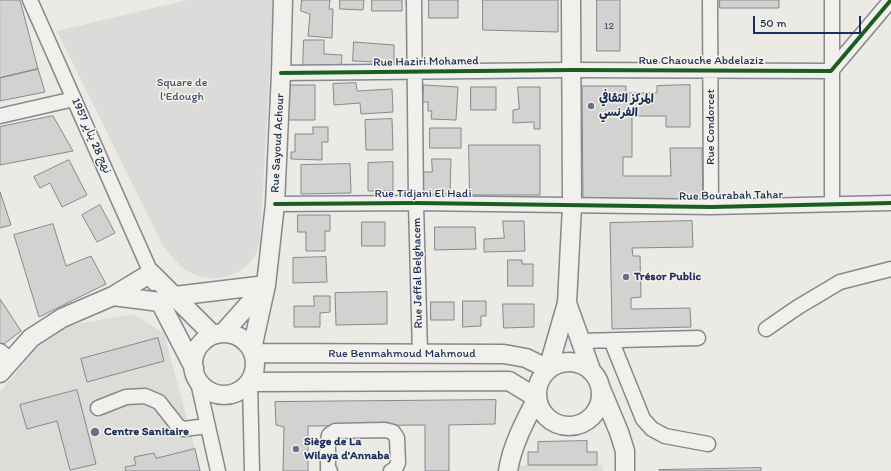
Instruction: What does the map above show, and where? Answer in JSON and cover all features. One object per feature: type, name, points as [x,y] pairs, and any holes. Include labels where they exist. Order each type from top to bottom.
[{"type":"main road","name":"Rue Sayoud Achour","points":[[253,351],[266,285],[275,204],[282,73],[283,0]]},
{"type":"main road","points":[[548,369],[567,303],[572,206],[571,0]]},
{"type":"main road","points":[[4,361],[31,338],[62,318],[113,296],[151,273],[168,299],[195,373],[204,386],[212,392],[223,394],[233,393],[243,389],[250,382],[256,363],[253,351],[249,345],[242,338],[233,334],[218,334],[168,299]]},
{"type":"main road","points":[[113,296],[168,299],[266,285]]},
{"type":"main road","points":[[195,373],[194,358],[198,348],[204,340],[218,334],[266,285]]},
{"type":"main road","points":[[567,303],[591,370],[598,379],[619,432],[625,451],[625,471]]},
{"type":"main road","name":"Rue Benmahmoud Mahmoud","points":[[253,351],[504,354],[526,358],[548,369]]},
{"type":"main road","points":[[591,370],[574,362],[556,364],[548,369],[541,377],[537,387],[539,407],[545,416],[553,422],[573,426],[583,423],[591,417],[597,409],[601,399],[601,389]]},
{"type":"main road","points":[[250,382],[509,381],[537,398]]},
{"type":"main road","points":[[508,471],[510,458],[519,433],[537,398]]},
{"type":"street","name":"نهج 28 يناير 1957","points":[[30,0],[151,273]]},
{"type":"street","name":"Rue Jeffal Belghacem","points":[[414,0],[416,204],[420,354]]},
{"type":"street","name":"Rue Condorcet","points":[[710,0],[711,207]]},
{"type":"street","points":[[832,0],[832,204]]},
{"type":"street","points":[[831,71],[891,0]]},
{"type":"street","name":"Rue Haziri Mohamed","points":[[282,73],[571,70]]},
{"type":"street","name":"Rue Chaouche Abdelaziz","points":[[571,70],[831,71]]},
{"type":"street","points":[[0,116],[74,99]]},
{"type":"street","name":"Rue Bourabah Tahar","points":[[572,206],[711,207],[891,203]]},
{"type":"street","name":"Rue Tidjani El Hadi","points":[[275,204],[572,206]]},
{"type":"street","points":[[766,330],[798,307],[840,282],[891,269]]},
{"type":"street","points":[[580,341],[698,338]]},
{"type":"street","points":[[611,340],[643,419],[652,429],[665,436],[708,444]]},
{"type":"street","points":[[195,373],[218,471]]},
{"type":"street","points":[[250,382],[252,471]]},
{"type":"street","points":[[98,408],[126,397],[145,396],[159,402],[178,426],[183,429],[208,426]]},
{"type":"street","points":[[330,471],[328,469],[329,434],[335,431],[385,430],[393,432],[397,438],[398,463],[395,469],[391,471]]},
{"type":"shaded area","name":"Centre Sanitaire","points":[[133,314],[164,333],[201,471],[0,471],[0,392],[36,348],[65,326]]},
{"type":"shaded area","points":[[587,441],[587,452],[597,452],[597,465],[603,465],[603,471],[518,471],[518,465],[528,465],[528,452],[538,452],[538,442]]},
{"type":"green space","name":"Square de l'Edough","points":[[187,0],[274,0],[260,239],[254,257],[248,264],[234,274],[226,277],[208,278],[191,273],[179,264],[163,246],[57,31]]},
{"type":"building","points":[[0,0],[20,0],[38,69],[0,78]]},
{"type":"building","points":[[302,0],[330,0],[329,9],[333,9],[332,38],[308,36],[310,14],[301,11]]},
{"type":"building","points":[[340,0],[364,0],[363,10],[340,9]]},
{"type":"building","points":[[372,0],[402,0],[402,11],[372,11]]},
{"type":"building","points":[[429,0],[458,0],[458,18],[429,18]]},
{"type":"building","points":[[483,0],[558,0],[558,32],[483,30]]},
{"type":"building","points":[[597,0],[620,0],[620,51],[597,51]]},
{"type":"building","points":[[720,0],[779,0],[779,8],[720,8]]},
{"type":"building","points":[[304,40],[324,40],[324,54],[342,55],[341,69],[303,68]]},
{"type":"building","points":[[354,42],[394,45],[394,63],[353,61]]},
{"type":"building","points":[[38,69],[45,92],[0,101],[0,78]]},
{"type":"building","points":[[356,83],[357,91],[392,89],[393,112],[361,114],[360,103],[334,105],[333,84]]},
{"type":"building","points":[[288,85],[315,85],[315,120],[288,120]]},
{"type":"building","points":[[424,85],[458,87],[456,120],[431,119],[432,111],[428,111],[428,102],[423,102]]},
{"type":"building","points":[[690,85],[690,127],[666,127],[666,116],[632,116],[632,157],[623,157],[623,176],[671,176],[670,148],[702,148],[703,204],[583,205],[582,86],[626,86],[626,93],[657,93],[657,86]]},
{"type":"building","points":[[471,87],[496,87],[496,110],[471,110]]},
{"type":"building","points":[[518,87],[540,87],[540,129],[534,129],[534,122],[513,123],[513,110],[519,109]]},
{"type":"building","points":[[53,116],[73,151],[0,165],[0,127]]},
{"type":"building","points":[[392,119],[393,150],[366,150],[365,120]]},
{"type":"building","points":[[313,127],[328,127],[328,142],[322,142],[322,160],[291,159],[291,152],[295,152],[295,134],[313,134]]},
{"type":"building","points":[[430,128],[461,128],[461,148],[430,148]]},
{"type":"building","points":[[469,145],[540,145],[540,195],[470,195]]},
{"type":"building","points":[[432,159],[451,159],[450,194],[422,194],[422,172],[432,172]]},
{"type":"building","points":[[69,160],[87,195],[62,207],[50,183],[40,188],[34,177]]},
{"type":"building","points":[[393,162],[393,191],[368,191],[368,163]]},
{"type":"building","points":[[350,164],[351,193],[301,194],[301,165]]},
{"type":"building","points":[[0,192],[11,225],[0,228]]},
{"type":"building","points":[[100,205],[115,233],[97,242],[82,215]]},
{"type":"building","points":[[298,215],[330,215],[330,231],[325,231],[325,251],[306,251],[306,232],[298,232]]},
{"type":"building","points":[[503,221],[524,221],[525,251],[484,252],[484,239],[504,238]]},
{"type":"building","name":"Trésor Public","points":[[692,221],[693,247],[632,248],[633,256],[640,256],[641,297],[631,298],[631,309],[690,308],[691,327],[612,329],[610,223]]},
{"type":"building","points":[[362,222],[385,222],[385,246],[362,246]]},
{"type":"building","points":[[53,224],[66,266],[91,256],[106,284],[39,317],[14,235]]},
{"type":"building","points":[[435,227],[475,227],[476,249],[435,250]]},
{"type":"building","points":[[326,257],[327,282],[293,283],[293,258]]},
{"type":"building","points":[[508,260],[522,260],[522,264],[533,264],[533,286],[508,286]]},
{"type":"building","points":[[387,292],[387,324],[336,325],[335,293]]},
{"type":"building","points":[[314,296],[330,296],[330,312],[320,313],[320,327],[294,327],[294,306],[314,306]]},
{"type":"building","points":[[0,299],[21,331],[0,347]]},
{"type":"building","points":[[463,301],[486,301],[486,316],[481,316],[481,326],[463,327]]},
{"type":"building","points":[[431,302],[454,302],[454,320],[431,320]]},
{"type":"building","points":[[503,304],[534,304],[534,327],[504,328]]},
{"type":"building","points":[[158,338],[164,361],[87,382],[81,359]]},
{"type":"building","points":[[77,390],[96,464],[70,470],[57,421],[27,429],[20,405]]},
{"type":"building","name":"Siège de La Wilaya d'Annaba","points":[[496,400],[495,424],[449,425],[449,471],[425,471],[425,425],[308,426],[308,471],[283,471],[284,427],[276,425],[275,402]]},
{"type":"building","points":[[587,441],[587,452],[597,452],[597,465],[528,465],[528,452],[538,452],[538,442]]},
{"type":"building","points":[[195,449],[200,471],[126,471],[125,467],[136,465],[134,457],[154,453],[156,458]]},
{"type":"building","points":[[761,468],[761,471],[659,471],[659,470]]},
{"type":"cycle path","points":[[281,73],[571,70],[831,71],[891,0]]},
{"type":"cycle path","points":[[275,204],[416,203],[711,207],[891,203]]},
{"type":"place","name":"المركز الثقافي الفرنسي","points":[[591,106]]},
{"type":"place","name":"Trésor Public","points":[[626,277]]},
{"type":"place","name":"Centre Sanitaire","points":[[95,432]]},
{"type":"place","name":"Siège de La Wilaya d'Annaba","points":[[296,449]]}]
